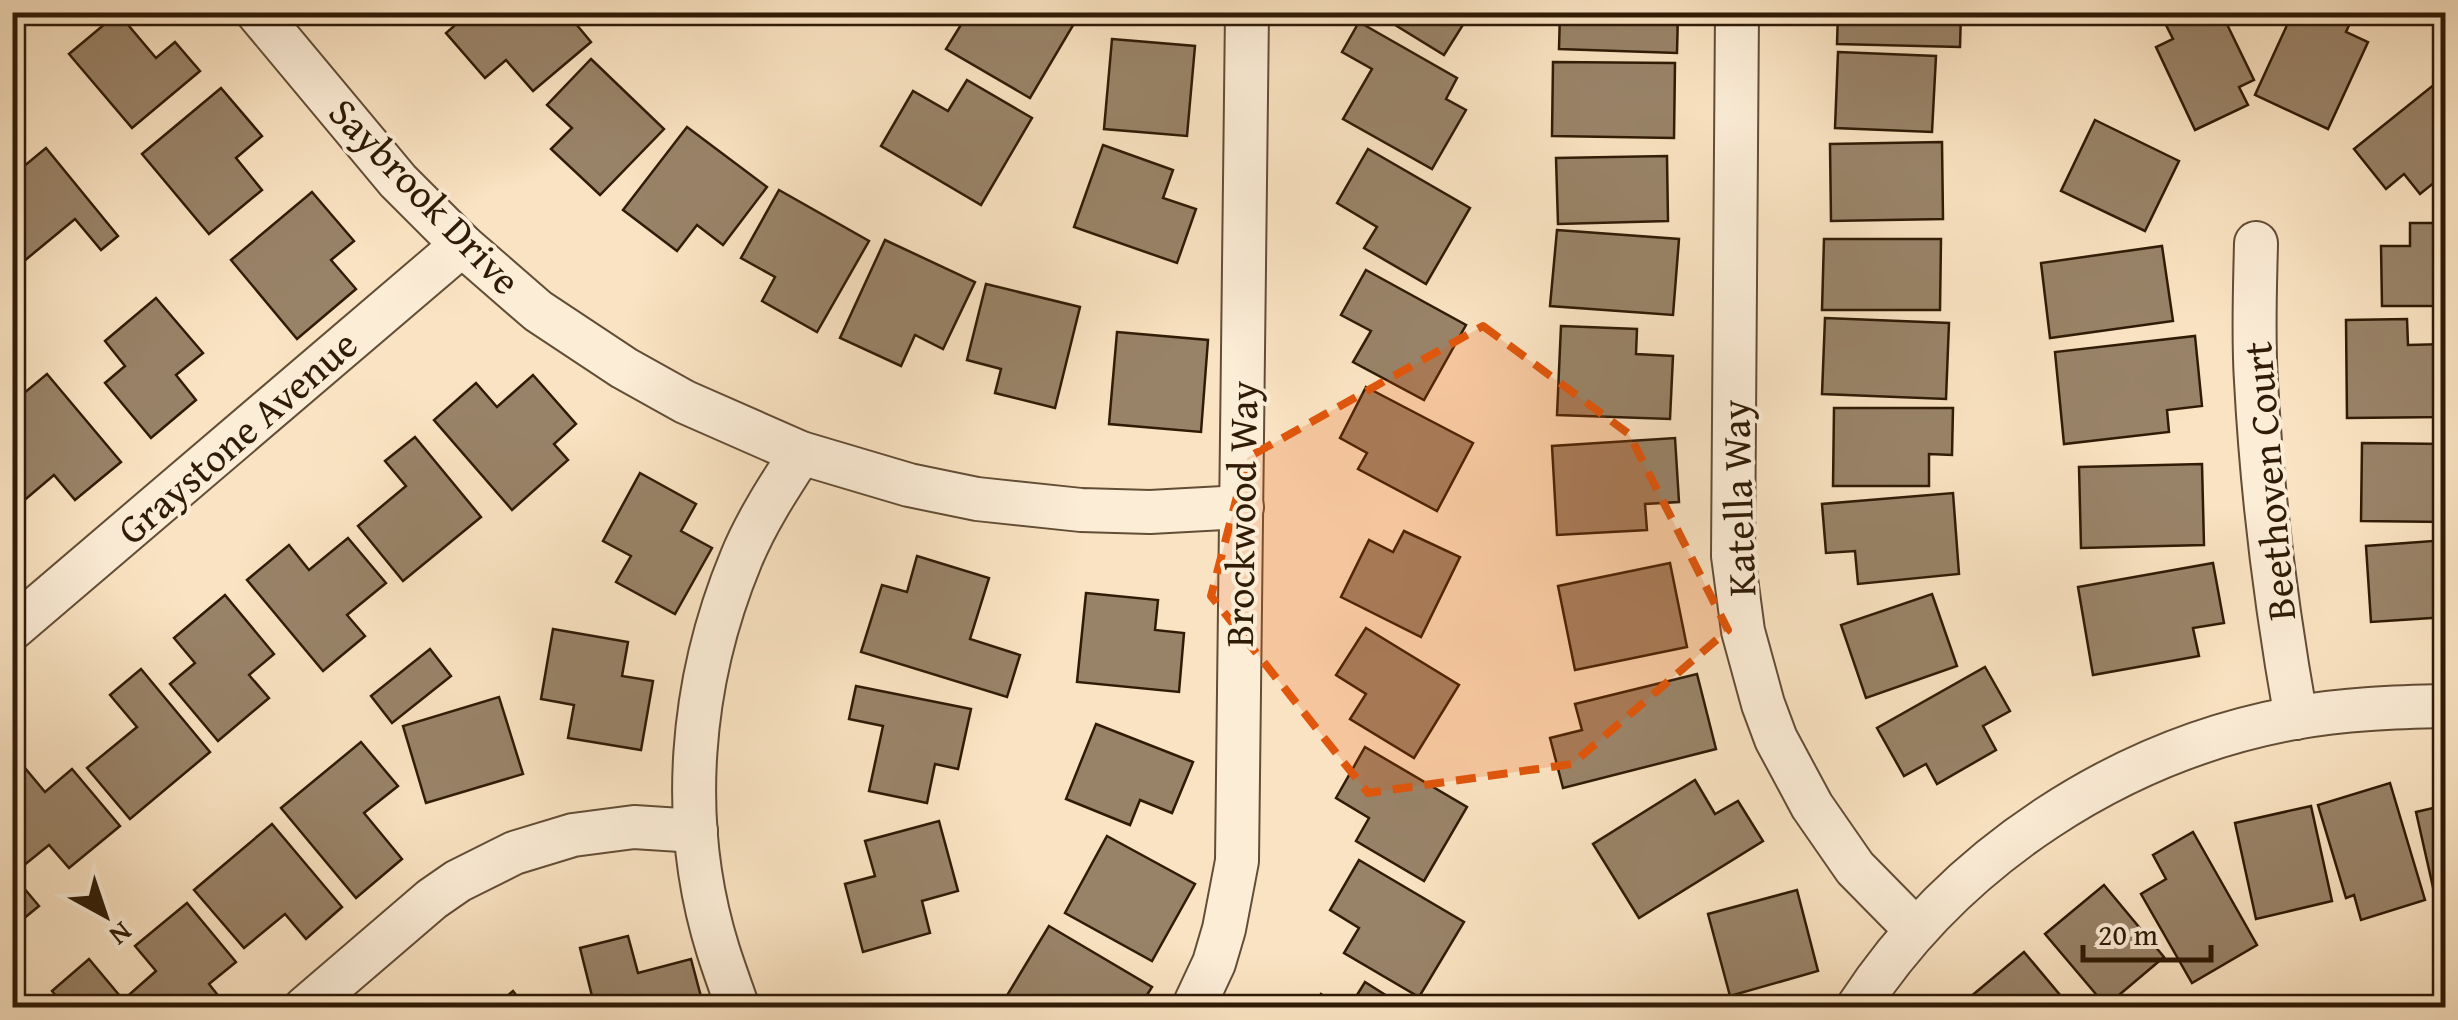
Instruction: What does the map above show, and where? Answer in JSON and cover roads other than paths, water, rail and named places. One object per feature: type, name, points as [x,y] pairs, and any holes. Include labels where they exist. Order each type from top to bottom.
[{"type":"street","name":"Saybrook Drive","points":[[257,12],[398,180],[462,246],[538,311],[624,368],[685,402],[801,453],[976,499],[1080,510],[1150,512],[1242,506]]},
{"type":"street","name":"Brockwood Way","points":[[1192,1008],[1214,963],[1237,861],[1246,12]]},
{"type":"street","name":"Katella Way","points":[[1737,12],[1733,556],[1743,632],[1776,739],[1812,806],[1855,868],[1916,930]]},
{"type":"street","name":"Beethoven Court","points":[[2256,242],[2255,376],[2264,511],[2296,718]]},
{"type":"street","name":"Graystone Avenue","points":[[12,629],[462,246]]},
{"type":"street","points":[[738,1008],[717,948],[703,889],[696,831],[696,730],[720,613],[768,503],[801,453]]},
{"type":"street","points":[[1858,1008],[1916,930],[1955,891],[2008,846],[2096,788],[2160,758],[2227,734],[2296,718],[2390,707],[2446,706]]},
{"type":"street","points":[[304,1008],[432,899],[514,852],[573,835],[634,827],[696,831]]}]
